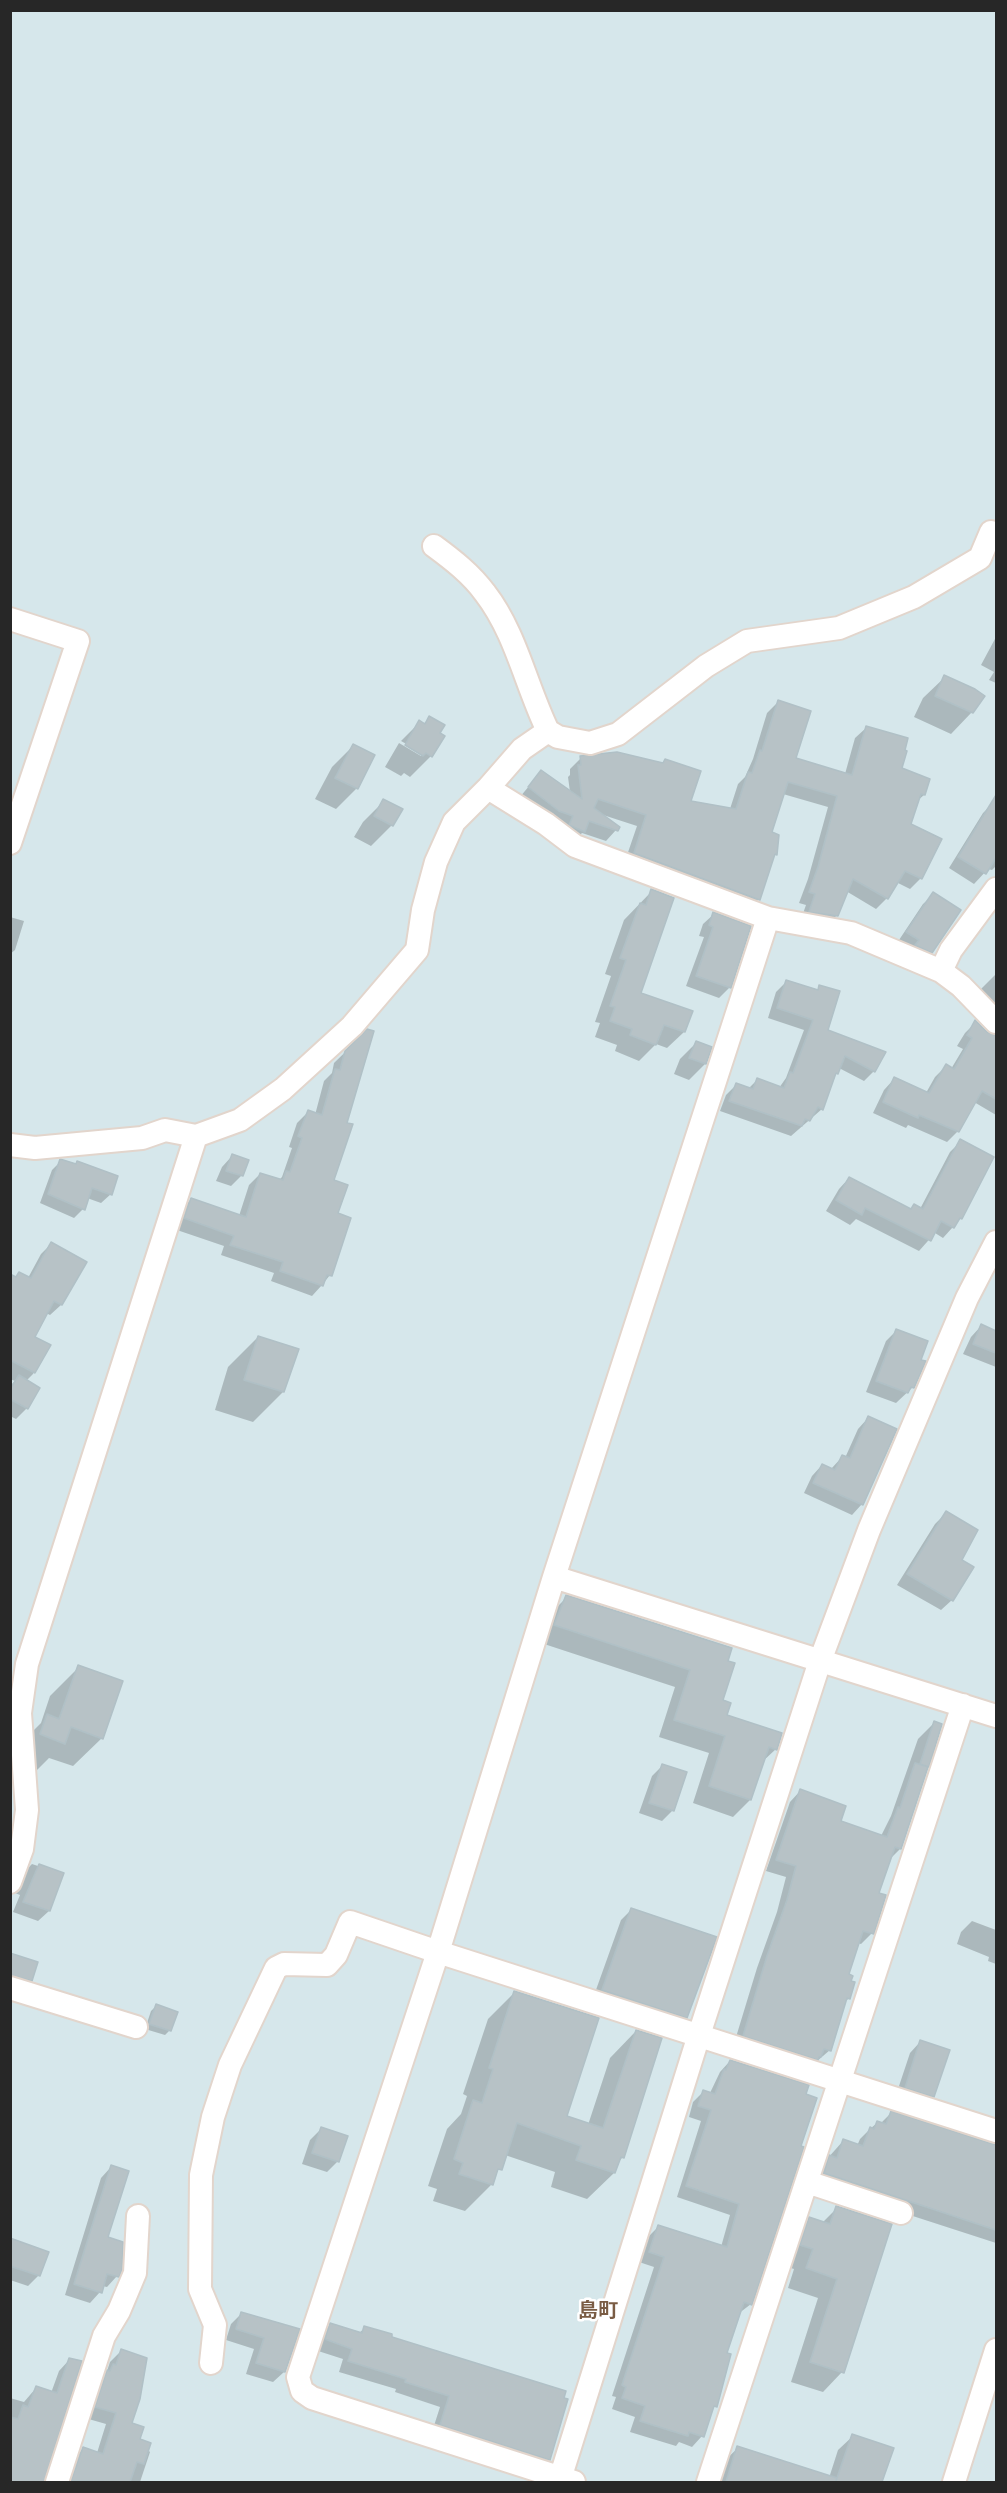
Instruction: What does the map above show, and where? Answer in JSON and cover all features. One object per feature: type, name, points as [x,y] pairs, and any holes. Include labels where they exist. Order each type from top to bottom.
[{"type":"street","points":[[434,546],[461,567],[485,593],[500,617],[548,731],[558,737],[590,743],[618,734],[706,666],[747,641],[840,628],[914,597],[980,558],[991,532],[996,534]]},
{"type":"street","points":[[10,619],[78,641],[10,843]]},
{"type":"street","points":[[10,1145],[35,1148],[142,1138],[165,1130],[196,1136],[240,1120],[283,1089],[352,1026],[417,950],[423,910],[436,862],[454,822],[522,749],[548,731]]},
{"type":"street","points":[[488,788],[538,818],[575,846],[768,918],[852,933],[941,971],[961,986],[996,1022]]},
{"type":"street","points":[[941,971],[951,950],[996,888]]},
{"type":"street","points":[[768,918],[554,1577],[438,1952],[298,2377],[302,2391],[312,2398],[564,2481],[699,2035],[820,1661],[874,1518],[967,1298],[996,1242]]},
{"type":"street","points":[[10,1882],[22,1848],[27,1810],[20,1713],[27,1664],[196,1136]]},
{"type":"street","points":[[554,1577],[996,1716]]},
{"type":"street","points":[[708,2482],[963,1705]]},
{"type":"street","points":[[211,2363],[215,2325],[200,2289],[201,2175],[213,2117],[230,2065],[276,1968],[284,1964],[327,1965],[336,1954],[350,1922],[996,2131]]},
{"type":"street","points":[[10,1988],[136,2026]]},
{"type":"street","points":[[807,2182],[901,2213]]},
{"type":"street","points":[[57,2482],[104,2336],[119,2311],[135,2273],[138,2216]]},
{"type":"street","points":[[954,2482],[996,2350]]},
{"type":"building","points":[[944,675],[985,696],[973,713],[935,696]]},
{"type":"building","points":[[778,700],[811,711],[796,758],[852,775],[866,726],[908,738],[902,768],[930,779],[925,795],[921,794],[911,824],[942,839],[922,879],[905,871],[888,899],[853,879],[838,916],[809,912],[815,894],[809,892],[837,796],[788,782],[772,832],[779,835],[777,855],[775,854],[760,900],[634,853],[646,815],[598,799],[594,808],[620,827],[618,831],[589,821],[585,832],[569,825],[573,816],[559,811],[528,787],[541,770],[582,799],[578,765],[581,765],[580,756],[617,752],[663,763],[665,759],[701,771],[691,801],[736,809],[748,772],[752,773],[760,750],[762,751]]},
{"type":"building","points":[[429,716],[445,725],[440,733],[445,736],[432,757],[426,753],[423,756],[405,745],[419,720],[425,724]]},
{"type":"building","points":[[353,744],[375,755],[358,789],[335,778]]},
{"type":"building","points":[[996,795],[996,858],[986,874],[958,857]]},
{"type":"building","points":[[383,799],[403,809],[393,826],[374,816]]},
{"type":"building","points":[[651,889],[674,898],[641,993],[693,1011],[685,1032],[664,1025],[656,1045],[630,1035],[632,1029],[610,1021],[615,1007],[610,1006],[626,960],[620,958],[640,903],[646,905]]},
{"type":"building","points":[[933,892],[961,910],[932,953],[915,945],[919,940],[906,932]]},
{"type":"building","points":[[713,912],[751,926],[731,988],[696,976],[713,927],[709,925]]},
{"type":"building","points":[[786,980],[818,990],[819,985],[840,991],[828,1030],[886,1052],[875,1072],[845,1056],[838,1074],[836,1073],[823,1110],[818,1107],[810,1121],[805,1119],[802,1126],[729,1101],[736,1083],[753,1089],[757,1078],[784,1088],[790,1072],[793,1073],[813,1020],[777,1008]]},
{"type":"building","points":[[975,1020],[987,1032],[996,1035],[996,1099],[982,1091],[959,1132],[919,1115],[918,1118],[883,1102],[894,1077],[929,1093],[946,1064],[954,1069],[972,1038],[967,1035]]},
{"type":"building","points":[[367,1029],[374,1031],[347,1123],[353,1124],[334,1180],[348,1185],[338,1213],[351,1218],[332,1276],[327,1275],[323,1286],[280,1271],[283,1262],[230,1245],[234,1236],[184,1218],[191,1198],[246,1217],[260,1173],[283,1180],[286,1171],[290,1172],[302,1138],[298,1136],[308,1110],[322,1115],[335,1069],[340,1070],[345,1051]]},
{"type":"building","points":[[696,1041],[712,1047],[706,1064],[689,1058]]},
{"type":"building","points":[[960,1139],[994,1157],[962,1219],[960,1218],[954,1228],[941,1221],[931,1241],[865,1208],[862,1215],[836,1200],[849,1177],[911,1209],[914,1204],[923,1209]]},
{"type":"building","points":[[232,1154],[249,1160],[243,1176],[226,1171]]},
{"type":"building","points":[[60,1159],[76,1164],[77,1161],[118,1176],[112,1195],[92,1188],[85,1210],[48,1194]]},
{"type":"building","points":[[51,1242],[87,1262],[62,1305],[54,1301],[35,1337],[51,1345],[35,1373],[10,1360],[10,1274],[16,1277],[19,1272],[31,1278]]},
{"type":"building","points":[[981,1324],[996,1331],[996,1353],[973,1344]]},
{"type":"building","points":[[896,1329],[928,1341],[921,1360],[926,1361],[914,1388],[911,1387],[908,1393],[876,1381]]},
{"type":"building","points":[[258,1336],[299,1349],[284,1392],[244,1380]]},
{"type":"building","points":[[19,1375],[40,1388],[28,1409],[10,1399],[10,1389]]},
{"type":"building","points":[[868,1416],[897,1429],[863,1505],[813,1483],[822,1464],[835,1470],[842,1455],[850,1458]]},
{"type":"building","points":[[946,1511],[978,1530],[962,1560],[974,1567],[953,1601],[907,1574]]},
{"type":"building","points":[[566,1595],[732,1648],[728,1661],[735,1663],[723,1700],[731,1703],[727,1715],[782,1733],[777,1750],[769,1747],[751,1800],[709,1786],[725,1736],[674,1720],[690,1670],[554,1625]]},
{"type":"building","points":[[78,1665],[123,1681],[103,1739],[71,1727],[65,1744],[40,1734],[47,1714],[59,1719]]},
{"type":"building","points":[[934,1721],[942,1724],[929,1767],[920,1764]]},
{"type":"building","points":[[915,1763],[928,1767],[901,1849],[895,1847],[879,1893],[886,1895],[874,1934],[863,1931],[849,1974],[853,1976],[851,1981],[855,1982],[850,1999],[847,1998],[831,2051],[824,2049],[818,2060],[743,2036],[796,1866],[776,1860],[800,1789],[846,1806],[841,1821],[887,1837],[898,1807],[900,1808]]},
{"type":"building","points":[[662,1764],[687,1772],[674,1811],[649,1803]]},
{"type":"building","points":[[39,1864],[64,1873],[50,1911],[23,1902]]},
{"type":"building","points":[[631,1908],[717,1937],[687,2018],[602,1990]]},
{"type":"building","points":[[10,1953],[38,1962],[32,1981],[10,1975]]},
{"type":"building","points":[[514,1991],[599,2018],[567,2116],[603,2128],[636,2030],[662,2038],[624,2158],[621,2157],[615,2173],[576,2160],[581,2146],[517,2123],[502,2170],[498,2169],[493,2185],[459,2174],[463,2163],[454,2159],[473,2100],[482,2103],[493,2069],[489,2068]]},
{"type":"building","points":[[156,2004],[178,2012],[171,2031],[149,2024]]},
{"type":"building","points":[[920,2040],[950,2050],[934,2097],[905,2088]]},
{"type":"building","points":[[730,2060],[809,2085],[806,2094],[817,2098],[801,2146],[804,2147],[752,2305],[744,2302],[727,2353],[731,2354],[717,2407],[714,2406],[704,2437],[689,2432],[688,2436],[640,2421],[645,2406],[622,2398],[626,2387],[622,2385],[664,2257],[649,2252],[658,2225],[727,2247],[739,2204],[686,2186],[711,2110],[698,2106],[703,2090],[715,2094],[724,2069],[726,2070]]},
{"type":"building","points":[[891,2111],[996,2145],[996,2230],[824,2173],[829,2155],[837,2158],[843,2139],[863,2146],[870,2127],[874,2129],[877,2121],[886,2124]]},
{"type":"building","points":[[321,2127],[348,2136],[339,2162],[312,2153]]},
{"type":"building","points":[[111,2165],[129,2171],[108,2237],[123,2242],[122,2270],[119,2277],[107,2274],[102,2293],[74,2284]]},
{"type":"building","points":[[836,2206],[892,2224],[844,2373],[810,2362],[837,2279],[806,2268],[813,2249],[800,2245],[809,2217],[830,2224]]},
{"type":"building","points":[[10,2238],[49,2252],[40,2276],[10,2266]]},
{"type":"building","points":[[241,2312],[300,2329],[285,2372],[256,2363],[264,2338],[236,2329]]},
{"type":"building","points":[[330,2323],[362,2333],[364,2326],[392,2334],[392,2337],[566,2391],[564,2398],[568,2399],[550,2460],[440,2425],[449,2396],[405,2382],[406,2379],[348,2361],[352,2349],[325,2339]]},
{"type":"building","points":[[121,2349],[147,2358],[140,2399],[132,2423],[144,2427],[140,2439],[151,2443],[144,2464],[137,2462],[130,2482],[71,2481],[83,2447],[103,2454],[116,2413],[95,2407],[107,2370],[110,2371],[113,2364],[116,2365]]},
{"type":"building","points":[[69,2358],[82,2361],[44,2482],[10,2482],[10,2417],[18,2419],[23,2405],[28,2407],[36,2386],[57,2393]]},
{"type":"building","points":[[852,2434],[894,2448],[882,2482],[726,2482],[737,2446],[837,2478],[836,2481]]},
{"type":"district","name":"島町","points":[[598,2311]]}]
